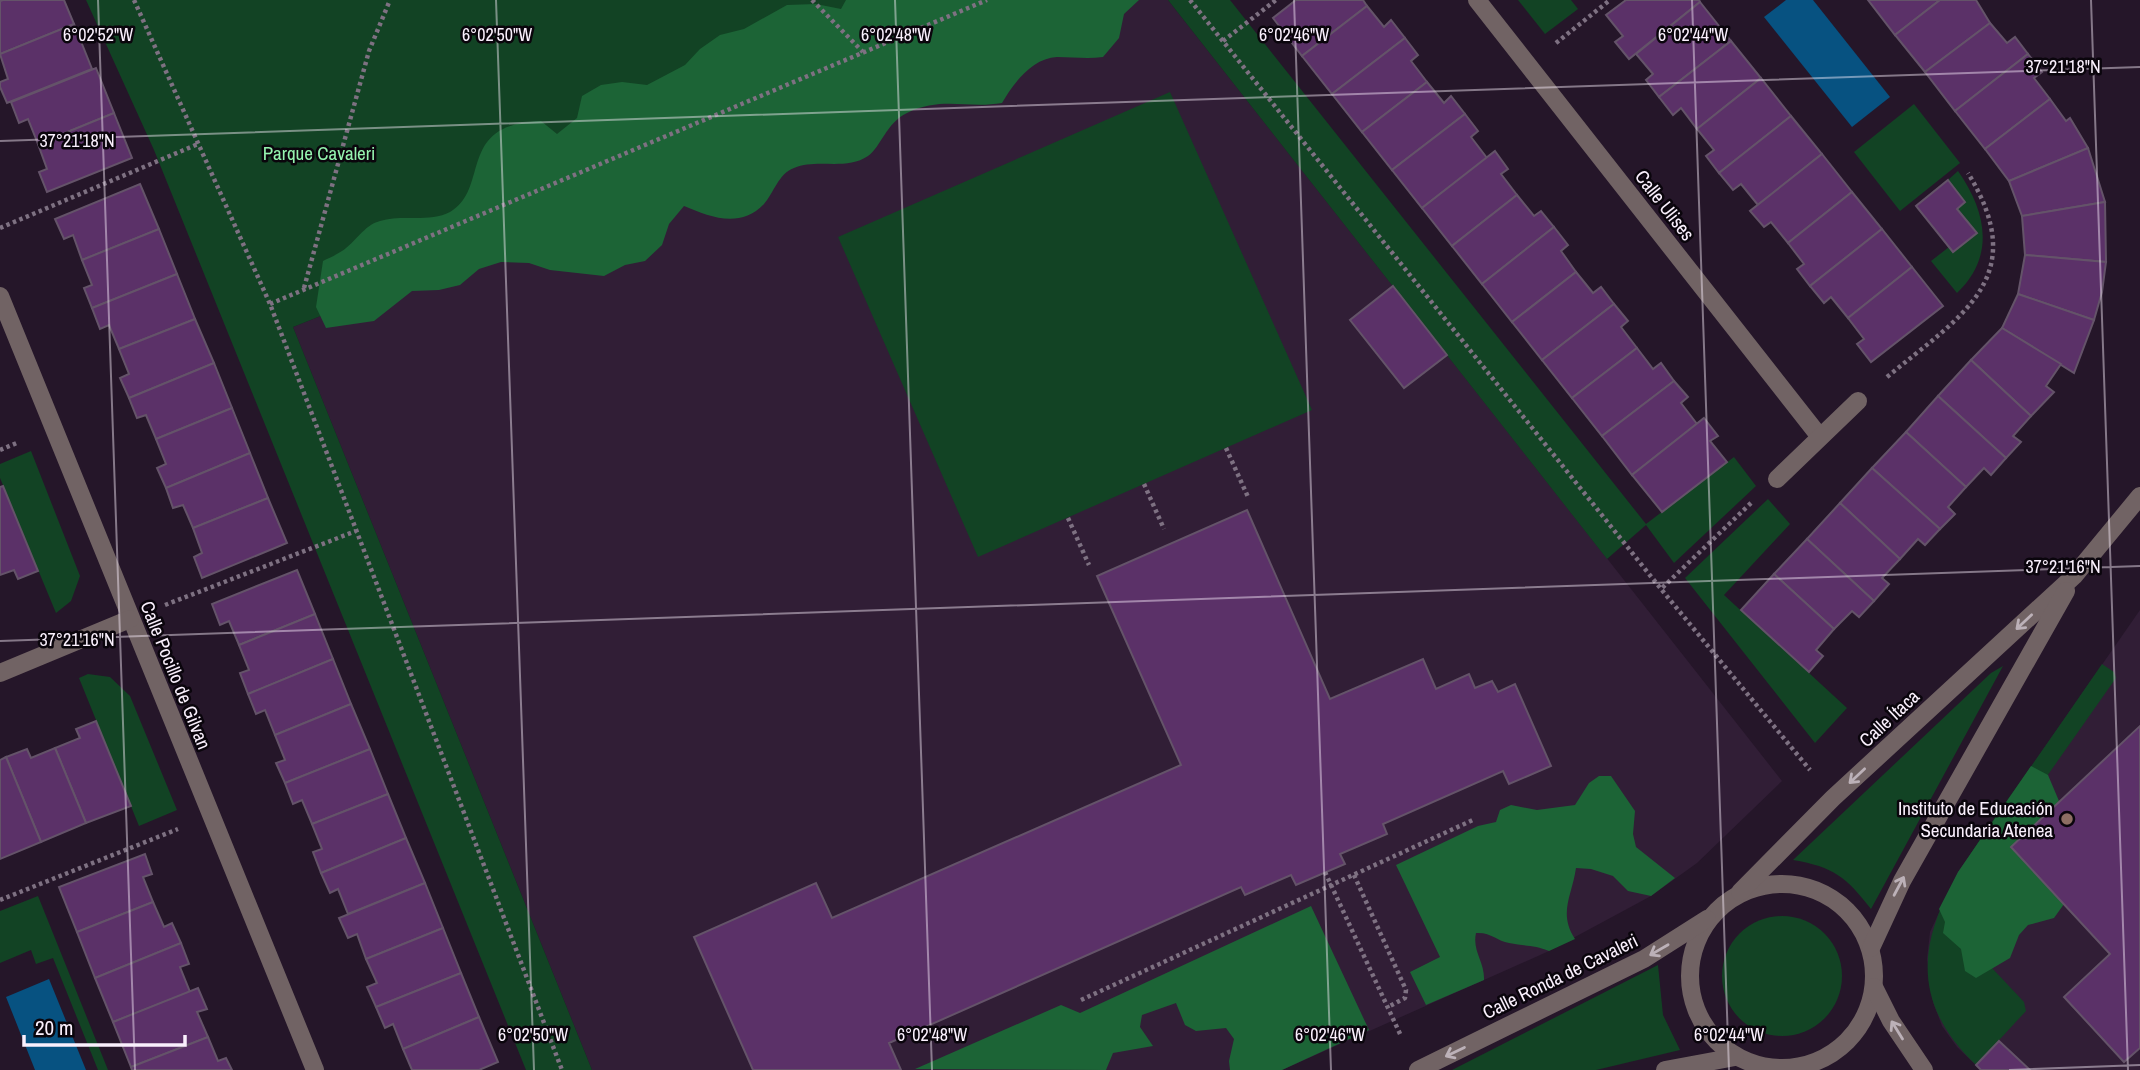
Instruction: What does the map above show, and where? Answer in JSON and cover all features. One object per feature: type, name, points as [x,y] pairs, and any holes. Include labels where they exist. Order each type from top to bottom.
[{"type":"street","name":"Calle Ulises","points":[[1477,0],[1820,437]]},
{"type":"street","name":"Calle Pocillo de Gilvan","points":[[0,296],[315,1070]]},
{"type":"street","points":[[1777,478],[1858,401]]},
{"type":"street","name":"Calle Ítaca","points":[[1737,895],[1833,798],[2074,576],[2140,496]]},
{"type":"street","name":"Calle Ítaca","points":[[1871,948],[1902,881],[2074,576]]},
{"type":"street","points":[[0,673],[130,619]]},
{"type":"street","points":[[1764,885],[1808,887],[1829,896],[1847,910],[1861,928],[1871,948],[1874,987],[1868,1011],[1856,1031],[1839,1049],[1819,1061],[1796,1068],[1773,1069],[1735,1057],[1709,1033],[1696,1010],[1690,984],[1691,958],[1700,933],[1715,912],[1737,895],[1764,885]]},
{"type":"street","name":"Calle Ronda de Cavaleri","points":[[1418,1070],[1644,959],[1715,912]]},
{"type":"street","points":[[1874,987],[1891,1021],[1924,1070]]},
{"type":"street","points":[[1665,1070],[1735,1057]]},
{"type":"path","points":[[134,0],[270,304],[562,1070]]},
{"type":"path","points":[[303,289],[369,51],[390,0]]},
{"type":"path","points":[[812,0],[863,52]]},
{"type":"path","points":[[270,304],[988,0]]},
{"type":"path","points":[[1190,0],[1661,589],[1833,798]]},
{"type":"path","points":[[1223,41],[1276,0]]},
{"type":"path","points":[[1528,65],[1610,0]]},
{"type":"path","points":[[0,228],[198,144]]},
{"type":"path","points":[[1858,401],[1951,323],[1983,288],[1993,253],[1993,233],[1990,212],[1968,173]]},
{"type":"path","points":[[1226,448],[1248,497]]},
{"type":"path","points":[[1661,589],[1777,478]]},
{"type":"path","points":[[1144,484],[1164,529]]},
{"type":"path","points":[[1068,518],[1089,565]]},
{"type":"path","points":[[130,619],[356,531]]},
{"type":"path","points":[[0,900],[211,816]]},
{"type":"path","points":[[1081,1000],[1475,819]]},
{"type":"path","points":[[1325,872],[1403,1039]]},
{"type":"path","points":[[1354,875],[1406,990],[1405,998],[1388,1007]]},
{"type":"shaded area","points":[[1116,0],[1168,0],[1782,781],[1697,863],[1651,896],[1549,951],[1282,1070],[592,1070],[293,327]]},
{"type":"shaded area","name":"Instituto de Educación Secundaria Atenea","points":[[2140,610],[2140,1070],[1981,1070],[1957,1047],[1942,1026],[1933,1002],[1927,959],[1930,932],[1958,872]]},
{"type":"green space","name":"Parque Cavaleri","points":[[86,0],[1116,0],[293,327],[592,1070],[526,1070],[154,150]]},
{"type":"green space","points":[[846,0],[1139,0],[1124,14],[1119,38],[1103,57],[1057,57],[1039,62],[1024,73],[1002,103],[932,105],[907,113],[894,123],[868,156],[850,163],[812,164],[794,168],[780,179],[764,204],[745,216],[735,219],[714,217],[684,206],[669,224],[662,245],[645,261],[625,265],[604,276],[550,270],[529,263],[501,262],[479,269],[460,285],[439,290],[412,291],[374,321],[326,328],[316,307],[323,261],[347,248],[374,223],[388,219],[434,217],[450,212],[462,201],[485,145],[496,133],[514,125],[541,121],[557,134],[577,118],[582,96],[601,85],[622,82],[647,85],[685,65],[700,49],[720,35],[744,29],[787,5],[816,4],[841,9]]},
{"type":"green space","points":[[1168,0],[1230,0],[1646,524],[1734,457],[1756,486],[1674,563],[1646,525],[1607,559]]},
{"type":"green space","points":[[1518,0],[1571,0],[1578,9],[1545,34]]},
{"type":"green space","points":[[1170,92],[1312,410],[978,557],[838,237]]},
{"type":"green space","points":[[1914,104],[1960,163],[1900,211],[1854,152]]},
{"type":"green space","points":[[1958,171],[1975,202],[1983,233],[1978,264],[1957,293],[1931,261],[1949,247],[1954,252],[1977,233],[1957,209],[1965,202],[1948,180]]},
{"type":"green space","points":[[31,451],[80,576],[71,601],[56,613],[0,478],[0,464]]},
{"type":"green space","points":[[1768,499],[1790,524],[1724,595],[1847,708],[1815,743],[1685,578]]},
{"type":"green space","points":[[2102,664],[2114,672],[2116,678],[2000,843],[1977,952],[2024,1002],[2026,1011],[1976,1065],[1947,1031],[1932,997],[1928,963],[1933,930],[1946,897],[1964,864]]},
{"type":"green space","points":[[2003,666],[1871,909],[1838,875],[1819,866],[1793,860],[1991,673]]},
{"type":"green space","points":[[88,674],[110,677],[130,696],[177,810],[139,826],[79,678]]},
{"type":"green space","points":[[2031,766],[2048,775],[2059,801],[2011,847],[2064,904],[2054,918],[2028,925],[2019,935],[2010,958],[1976,978],[1965,971],[1961,949],[1943,933],[1945,922],[1939,909],[1958,872]]},
{"type":"green space","points":[[1599,776],[1611,776],[1635,811],[1633,834],[1636,847],[1675,878],[1651,896],[1628,891],[1613,876],[1591,869],[1576,868],[1567,912],[1567,921],[1575,939],[1549,951],[1476,933],[1484,980],[1426,1005],[1410,972],[1440,957],[1396,865],[1478,826],[1496,822],[1500,810],[1511,805],[1537,810],[1575,805],[1589,783]]},
{"type":"green space","points":[[38,896],[108,1070],[98,1070],[53,958],[36,964],[31,950],[0,963],[0,911]]},
{"type":"green space","points":[[1311,906],[1369,1030],[1282,1070],[1230,1070],[1229,1061],[1234,1039],[1226,1028],[1196,1031],[1185,1025],[1176,1003],[1142,1015],[1140,1027],[1153,1046],[1113,1053],[1106,1070],[915,1069],[1061,1005],[1080,1013]]},
{"type":"green space","points":[[1782,916],[1805,921],[1824,934],[1837,953],[1842,976],[1837,999],[1824,1018],[1805,1031],[1782,1036],[1759,1031],[1740,1018],[1727,999],[1722,976],[1727,953],[1740,934],[1759,921]]},
{"type":"green space","points":[[1658,965],[1663,1015],[1680,1050],[1596,1070],[1452,1070]]},
{"type":"water","points":[[1786,0],[1813,0],[1890,97],[1852,127],[1764,17]]},
{"type":"water","points":[[49,979],[86,1070],[35,1070],[6,997]]},
{"type":"building","points":[[64,0],[74,24],[0,54],[0,1]]},
{"type":"building","points":[[1296,0],[1363,0],[1367,6],[1302,56],[1273,18]]},
{"type":"building","points":[[1626,0],[1700,2],[1629,59],[1615,42],[1623,36],[1606,15]]},
{"type":"building","points":[[1868,0],[1940,0],[1895,35]]},
{"type":"building","points":[[1940,0],[1976,0],[1990,23],[1925,72],[1895,35]]},
{"type":"building","points":[[1700,2],[1731,41],[1659,97],[1646,80],[1653,74],[1636,54]]},
{"type":"building","points":[[1367,6],[1384,27],[1391,20],[1405,38],[1332,94],[1302,56]]},
{"type":"building","points":[[1990,23],[2007,43],[2015,37],[2028,54],[1955,111],[1925,72]]},
{"type":"building","points":[[74,24],[92,69],[7,103],[0,87],[0,82],[8,79],[0,54]]},
{"type":"building","points":[[1405,38],[1418,55],[1411,61],[1427,82],[1362,132],[1332,94]]},
{"type":"building","points":[[1731,41],[1761,78],[1697,129],[1681,108],[1673,115],[1659,97]]},
{"type":"building","points":[[2028,54],[2042,72],[2034,78],[2050,99],[1985,149],[1955,111]]},
{"type":"building","points":[[96,68],[114,113],[38,144],[28,119],[19,123],[11,102]]},
{"type":"building","points":[[1761,78],[1791,116],[1719,173],[1706,156],[1714,150],[1697,129]]},
{"type":"building","points":[[1427,82],[1444,103],[1451,96],[1465,114],[1392,170],[1362,132]]},
{"type":"building","points":[[2050,99],[2066,121],[2070,118],[2088,148],[2009,181],[1985,149]]},
{"type":"building","points":[[114,113],[132,158],[47,192],[39,172],[47,169],[38,144]]},
{"type":"building","points":[[1465,114],[1478,131],[1471,137],[1487,158],[1422,208],[1392,170]]},
{"type":"building","points":[[1791,116],[1822,154],[1758,205],[1741,184],[1733,190],[1719,173]]},
{"type":"building","points":[[2088,148],[2105,202],[2022,216],[2009,181]]},
{"type":"building","points":[[1495,151],[1508,169],[1501,174],[1517,195],[1452,246],[1422,208]]},
{"type":"building","points":[[1822,154],[1852,192],[1788,243],[1771,222],[1764,227],[1750,211]]},
{"type":"building","points":[[1948,180],[1965,202],[1957,209],[1977,233],[1953,252],[1916,206]]},
{"type":"building","points":[[140,184],[159,229],[82,260],[73,235],[64,239],[55,219]]},
{"type":"building","points":[[1852,192],[1882,229],[1810,286],[1797,269],[1804,264],[1788,243]]},
{"type":"building","points":[[1517,195],[1534,216],[1541,211],[1554,227],[1482,284],[1452,246]]},
{"type":"building","points":[[2105,202],[2106,262],[2025,255],[2022,216]]},
{"type":"building","points":[[1554,227],[1568,245],[1561,251],[1576,272],[1512,322],[1482,284]]},
{"type":"building","points":[[159,229],[177,274],[92,308],[84,288],[92,285],[82,260]]},
{"type":"building","points":[[1882,229],[1912,267],[1848,318],[1831,297],[1824,303],[1810,286]]},
{"type":"building","points":[[2025,255],[2106,262],[2102,292],[2094,320],[2018,294]]},
{"type":"building","points":[[1912,267],[1943,306],[1871,362],[1857,344],[1864,339],[1848,318]]},
{"type":"building","points":[[1576,272],[1593,293],[1601,287],[1614,304],[1542,360],[1512,322]]},
{"type":"building","points":[[177,274],[195,319],[119,349],[109,325],[100,329],[92,308]]},
{"type":"building","points":[[1393,286],[1447,355],[1404,388],[1350,320]]},
{"type":"building","points":[[2018,294],[2094,320],[2074,373],[2002,328]]},
{"type":"building","points":[[1614,304],[1628,321],[1621,327],[1637,348],[1572,398],[1542,360]]},
{"type":"building","points":[[195,319],[214,363],[129,398],[120,378],[129,374],[119,349]]},
{"type":"building","points":[[2002,328],[2061,364],[2046,386],[2054,392],[2031,416],[1971,360]]},
{"type":"building","points":[[1637,348],[1653,369],[1661,363],[1674,381],[1602,436],[1572,398]]},
{"type":"building","points":[[1971,360],[2031,416],[2013,436],[2021,442],[2006,458],[1938,396]]},
{"type":"building","points":[[214,363],[232,408],[156,439],[146,415],[137,418],[129,398]]},
{"type":"building","points":[[1674,381],[1688,397],[1681,403],[1697,424],[1632,475],[1602,436]]},
{"type":"building","points":[[1938,396],[2006,458],[1991,475],[1984,468],[1966,487],[1906,432]]},
{"type":"building","points":[[232,408],[250,453],[166,488],[157,468],[166,464],[156,439]]},
{"type":"building","points":[[1704,418],[1718,436],[1710,441],[1727,462],[1662,512],[1632,475]]},
{"type":"building","points":[[1906,432],[1966,487],[1948,507],[1955,514],[1940,529],[1872,468]]},
{"type":"building","points":[[250,453],[268,498],[193,528],[183,505],[173,508],[166,488]]},
{"type":"building","points":[[1872,468],[1940,529],[1925,545],[1918,539],[1900,559],[1840,503]]},
{"type":"building","points":[[3,486],[38,571],[18,579],[14,570],[0,575],[0,487]]},
{"type":"building","points":[[268,498],[287,543],[202,578],[194,557],[202,553],[193,528]]},
{"type":"building","points":[[1840,503],[1900,559],[1882,578],[1889,584],[1874,601],[1807,539]]},
{"type":"building","points":[[1247,510],[1330,699],[1423,659],[1436,689],[1469,674],[1475,688],[1492,681],[1498,692],[1515,684],[1551,766],[1509,784],[1503,771],[1383,824],[1387,834],[1340,854],[1345,864],[1296,885],[1291,875],[1245,895],[1241,887],[889,1043],[901,1070],[753,1070],[694,937],[816,883],[832,918],[1181,765],[1097,576]]},
{"type":"building","points":[[1807,539],[1874,601],[1859,617],[1852,611],[1834,629],[1774,574]]},
{"type":"building","points":[[297,570],[315,614],[239,645],[229,621],[220,625],[212,604]]},
{"type":"building","points":[[1774,574],[1834,629],[1816,650],[1823,656],[1809,672],[1741,610]]},
{"type":"building","points":[[315,614],[333,659],[248,694],[240,673],[249,670],[239,645]]},
{"type":"building","points":[[333,659],[351,704],[275,735],[265,710],[256,714],[248,694]]},
{"type":"building","points":[[351,704],[370,749],[285,783],[276,763],[285,760],[275,735]]},
{"type":"building","points":[[96,721],[131,806],[86,823],[55,748],[80,738],[76,729]]},
{"type":"building","points":[[2140,726],[2140,1048],[2124,1062],[2064,997],[2110,954],[2011,847]]},
{"type":"building","points":[[55,748],[86,823],[41,842],[6,757],[27,749],[31,758]]},
{"type":"building","points":[[370,749],[388,794],[312,824],[302,800],[293,804],[285,783]]},
{"type":"building","points":[[6,757],[41,842],[0,859],[0,760]]},
{"type":"building","points":[[388,794],[406,838],[321,873],[313,852],[322,849],[312,824]]},
{"type":"building","points":[[406,838],[425,883],[348,914],[338,889],[330,893],[321,873]]},
{"type":"building","points":[[145,854],[152,874],[143,877],[153,902],[77,932],[59,887]]},
{"type":"building","points":[[425,883],[443,928],[366,959],[357,934],[348,938],[339,918]]},
{"type":"building","points":[[153,902],[164,927],[172,923],[181,943],[95,978],[77,932]]},
{"type":"building","points":[[443,928],[461,973],[376,1007],[367,987],[377,983],[366,959]]},
{"type":"building","points":[[181,943],[189,964],[180,967],[190,992],[113,1022],[95,978]]},
{"type":"building","points":[[461,973],[479,1017],[403,1049],[393,1024],[385,1028],[376,1007]]},
{"type":"building","points":[[198,988],[207,1009],[197,1012],[208,1037],[131,1067],[113,1022]]},
{"type":"building","points":[[479,1017],[498,1062],[479,1070],[412,1070],[403,1049]]},
{"type":"building","points":[[208,1037],[218,1061],[226,1058],[232,1070],[132,1070],[131,1067]]},
{"type":"building","points":[[1999,1041],[2030,1070],[1981,1070],[1976,1065]]},
{"type":"place","name":"Instituto de Educación Secundaria Atenea","points":[[2067,819]]}]
